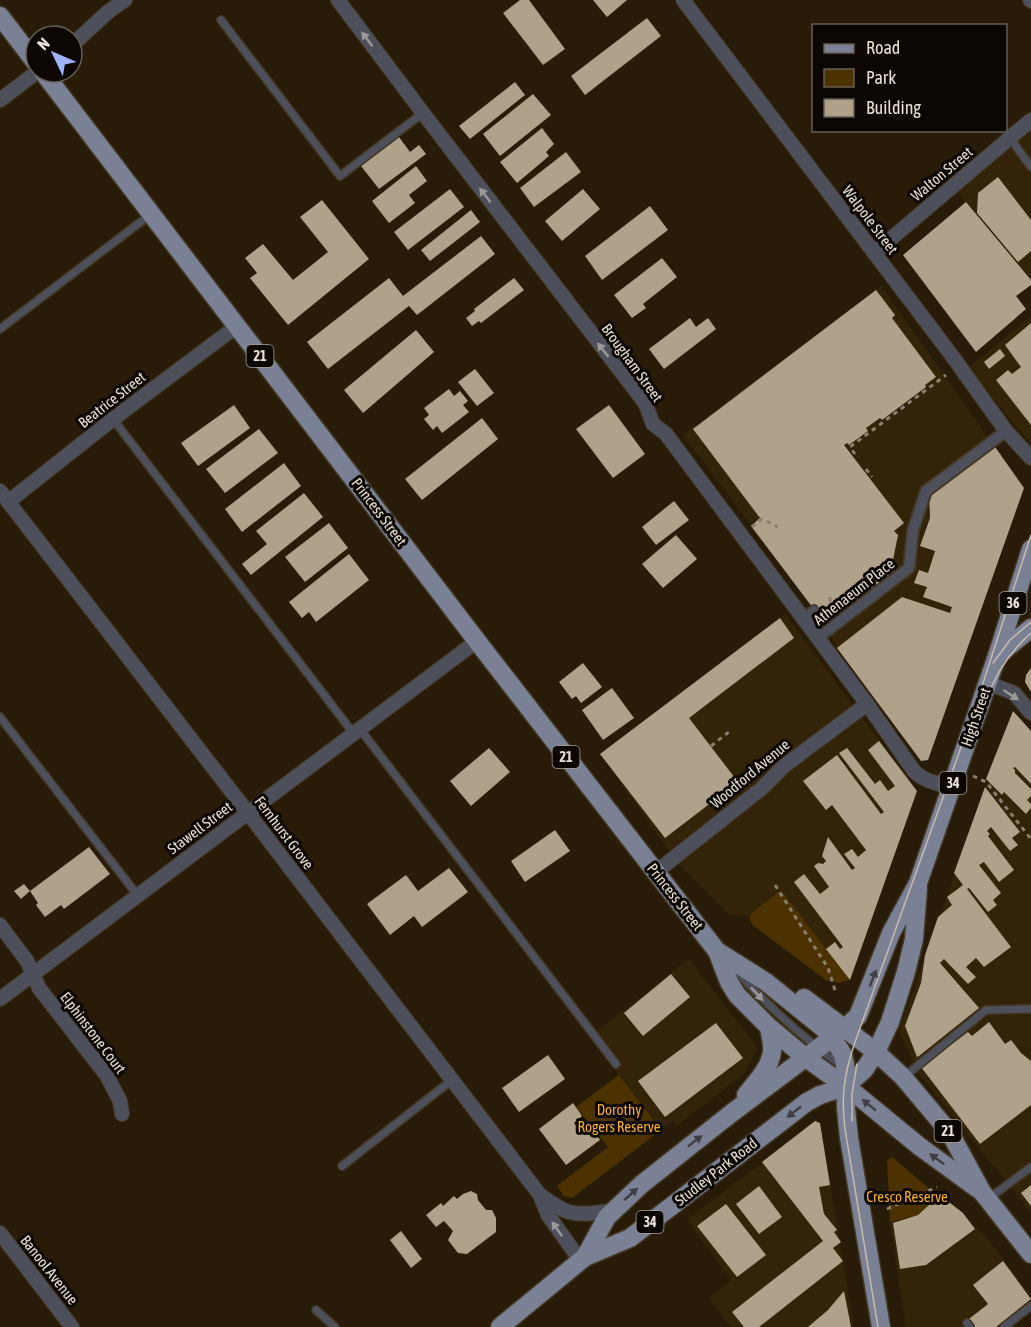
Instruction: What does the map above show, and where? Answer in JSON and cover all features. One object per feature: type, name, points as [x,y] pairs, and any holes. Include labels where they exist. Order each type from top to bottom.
[{"type":"main road","points":[[0,16],[24,47]]},
{"type":"main road","name":"Princess Street","points":[[52,84],[477,641],[717,951],[729,982],[737,995],[769,1027],[825,1043],[876,1052]]},
{"type":"main road","name":"High Street","points":[[825,1043],[858,1016],[891,933],[918,884],[997,656],[1031,549]]},
{"type":"main road","points":[[997,656],[1031,628]]},
{"type":"main road","name":"High Street","points":[[849,1078],[864,1070],[876,1052],[890,1022],[909,961],[915,927],[918,884]]},
{"type":"main road","name":"Princess Street","points":[[717,951],[768,969],[849,1078]]},
{"type":"main road","points":[[733,1112],[769,1062],[772,1046],[769,1027]]},
{"type":"main road","points":[[825,1043],[843,1055],[849,1078],[847,1120],[881,1327]]},
{"type":"main road","name":"Studley Park Road","points":[[582,1258],[607,1216],[656,1171],[825,1043]]},
{"type":"main road","name":"21","points":[[876,1052],[903,1077],[950,1133],[985,1195],[1031,1254]]},
{"type":"main road","name":"Studley Park Road","points":[[500,1327],[582,1258],[630,1238],[807,1102],[849,1078]]},
{"type":"main road","name":"21","points":[[849,1078],[919,1146],[985,1195]]},
{"type":"street","points":[[84,34],[125,0]]},
{"type":"street","name":"Brougham Street","points":[[338,0],[645,403],[653,424],[666,434],[809,613],[818,638],[917,775],[952,787]]},
{"type":"street","name":"Walpole Street","points":[[683,0],[950,353],[1006,431],[1031,458]]},
{"type":"street","points":[[0,100],[24,82]]},
{"type":"street","name":"Walton Street","points":[[874,253],[1031,120]]},
{"type":"street","name":"Beatrice Street","points":[[4,496],[113,419],[237,326]]},
{"type":"street","name":"Athenaeum Place","points":[[818,638],[909,568],[913,530],[926,491],[1006,431]]},
{"type":"street","name":"Fernhurst Grove","points":[[4,496],[540,1195],[548,1215],[582,1258]]},
{"type":"street","name":"Stawell Street","points":[[0,999],[477,641]]},
{"type":"street","points":[[987,683],[1014,693],[1031,713]]},
{"type":"street","name":"Woodford Avenue","points":[[656,872],[761,789],[783,766],[867,704]]},
{"type":"street","name":"Elphinstone Court","points":[[0,925],[27,961],[39,987],[108,1076],[117,1095],[122,1114]]},
{"type":"street","name":"Fernhurst Grove","points":[[540,1195],[570,1212],[612,1211]]},
{"type":"street","name":"Banool Avenue","points":[[0,1233],[72,1327]]},
{"type":"lane","points":[[221,20],[340,176],[423,113]]},
{"type":"lane","points":[[1010,138],[1031,167]]},
{"type":"lane","points":[[0,329],[151,214]]},
{"type":"lane","points":[[113,419],[616,1064]]},
{"type":"lane","points":[[0,717],[138,896]]},
{"type":"lane","points":[[717,951],[767,1005],[825,1043]]},
{"type":"lane","points":[[903,1077],[986,1010],[1031,1009]]},
{"type":"lane","points":[[342,1166],[452,1080]]},
{"type":"lane","points":[[985,1195],[1031,1167]]},
{"type":"lane","points":[[1004,1327],[1031,1306]]},
{"type":"lane","points":[[316,1310],[335,1327]]},
{"type":"path","points":[[855,454],[850,447],[946,375]]},
{"type":"path","points":[[866,469],[872,477]]},
{"type":"path","points":[[750,528],[762,519],[778,526]]},
{"type":"path","points":[[830,597],[830,607]]},
{"type":"path","points":[[711,746],[730,731]]},
{"type":"path","points":[[958,769],[986,782],[1031,839]]},
{"type":"path","points":[[775,885],[828,968],[835,990]]},
{"type":"path","points":[[887,1209],[937,1187]]},
{"type":"shaded area","points":[[1031,111],[1031,280],[949,181]]},
{"type":"shaded area","points":[[881,286],[1024,488],[928,760],[921,761],[837,648],[826,625],[683,435]]},
{"type":"shaded area","points":[[1031,316],[1031,444],[968,368]]},
{"type":"shaded area","points":[[785,614],[917,791],[850,980],[781,890],[750,916],[730,915],[678,863],[600,754]]},
{"type":"shaded area","points":[[1013,711],[1031,731],[1031,1212],[917,1072],[899,1031]]},
{"type":"shaded area","points":[[689,959],[758,1048],[744,1074],[678,1125],[673,1120],[661,1130],[590,1037]]},
{"type":"shaded area","points":[[815,1121],[820,1123],[854,1327],[731,1327],[709,1298],[731,1280],[687,1220]]},
{"type":"shaded area","points":[[938,1196],[983,1233],[1031,1295],[1031,1310],[1010,1327],[906,1327],[890,1222],[918,1215]]},
{"type":"green space","points":[[781,890],[850,980],[839,983],[826,980],[750,921],[753,912]]},
{"type":"green space","name":"Dorothy Rogers Reserve","points":[[619,1075],[661,1130],[572,1198],[564,1196],[557,1186],[608,1147],[576,1107]]},
{"type":"green space","name":"Cresco Reserve","points":[[892,1157],[938,1196],[918,1215],[890,1222],[887,1160]]},
{"type":"building","points":[[520,0],[529,0],[565,49],[543,65],[503,13]]},
{"type":"building","points":[[593,0],[627,0],[607,17]]},
{"type":"building","points":[[647,18],[661,36],[585,95],[571,76]]},
{"type":"building","points":[[515,82],[525,95],[470,139],[459,126]]},
{"type":"building","points":[[533,94],[551,115],[500,156],[483,134]]},
{"type":"building","points":[[542,128],[554,144],[546,152],[549,156],[517,183],[500,162]]},
{"type":"building","points":[[399,137],[410,152],[419,145],[426,154],[379,189],[361,166]]},
{"type":"building","points":[[566,152],[581,172],[534,207],[520,188]]},
{"type":"building","points":[[416,166],[427,181],[409,195],[415,203],[389,223],[372,201]]},
{"type":"building","points":[[998,177],[1031,220],[1031,251],[1018,262],[977,213],[978,193]]},
{"type":"building","points":[[450,189],[464,207],[408,250],[394,232]]},
{"type":"building","points":[[583,189],[600,209],[562,241],[545,221]]},
{"type":"building","points":[[322,200],[369,259],[288,325],[250,278],[257,273],[245,258],[263,244],[293,280],[328,252],[300,217]]},
{"type":"building","points":[[966,202],[1031,280],[1031,285],[1016,296],[1026,309],[976,352],[903,255]]},
{"type":"building","points":[[650,206],[668,230],[602,280],[585,256]]},
{"type":"building","points":[[471,210],[480,222],[430,261],[421,250]]},
{"type":"building","points":[[481,236],[495,254],[417,315],[409,306],[328,369],[307,342],[389,278],[403,296]]},
{"type":"building","points":[[662,258],[677,277],[643,304],[646,308],[632,318],[614,295]]},
{"type":"building","points":[[514,278],[524,290],[481,323],[479,321],[472,326],[466,318]]},
{"type":"building","points":[[876,290],[895,315],[892,318],[936,377],[882,420],[880,418],[866,428],[868,431],[849,445],[847,443],[844,445],[904,523],[894,531],[898,535],[893,560],[889,563],[897,572],[839,617],[831,606],[819,616],[751,526],[760,518],[693,429]]},
{"type":"building","points":[[690,318],[696,327],[708,318],[716,329],[664,369],[649,349]]},
{"type":"building","points":[[1031,323],[1031,425],[996,380],[1008,370],[1012,374],[1021,367],[1005,345]]},
{"type":"building","points":[[416,330],[434,352],[363,413],[344,390]]},
{"type":"building","points":[[1000,349],[1005,356],[989,369],[984,362]]},
{"type":"building","points":[[475,369],[494,393],[477,406],[458,382]]},
{"type":"building","points":[[449,389],[454,396],[460,391],[468,401],[463,405],[469,412],[442,433],[437,426],[433,430],[424,419],[429,415],[424,408]]},
{"type":"building","points":[[234,405],[250,428],[198,466],[181,443]]},
{"type":"building","points":[[609,405],[645,454],[613,478],[576,429]]},
{"type":"building","points":[[482,418],[498,439],[422,500],[405,479]]},
{"type":"building","points":[[259,429],[278,453],[225,493],[206,469]]},
{"type":"building","points":[[993,444],[1024,488],[928,760],[921,761],[837,648],[902,597],[950,613],[952,607],[923,597],[927,587],[914,583],[919,570],[928,573],[935,551],[920,546],[930,518],[929,492]]},
{"type":"building","points":[[284,463],[301,486],[242,532],[225,509]]},
{"type":"building","points":[[304,493],[323,517],[251,575],[242,564],[267,544],[256,531]]},
{"type":"building","points":[[674,501],[689,520],[656,545],[642,527]]},
{"type":"building","points":[[329,523],[348,548],[305,582],[285,557]]},
{"type":"building","points":[[676,535],[697,559],[663,588],[642,564]]},
{"type":"building","points":[[349,554],[369,580],[316,622],[309,612],[302,618],[289,602]]},
{"type":"building","points":[[780,618],[794,638],[689,718],[738,782],[665,838],[600,754]]},
{"type":"building","points":[[583,663],[602,687],[581,703],[576,696],[572,699],[559,682]]},
{"type":"building","points":[[1031,668],[1031,692],[1025,682],[1026,675]]},
{"type":"building","points":[[612,688],[634,718],[603,740],[582,710]]},
{"type":"building","points":[[1013,711],[1031,731],[1031,784],[1015,767],[1013,768],[1031,789],[1031,796],[1027,800],[1031,808],[1026,814],[1004,792],[1002,795],[986,779]]},
{"type":"building","points":[[879,741],[917,791],[850,980],[826,949],[835,942],[840,949],[843,947],[794,882],[804,874],[820,894],[829,887],[814,866],[826,861],[822,856],[828,837],[852,870],[855,868],[844,854],[852,849],[858,857],[866,850],[832,805],[826,810],[803,781],[837,755],[881,814],[884,812],[839,753],[847,748],[875,784],[880,780],[888,791],[895,786],[868,750]]},
{"type":"building","points":[[489,748],[510,772],[471,806],[450,781]]},
{"type":"building","points":[[985,787],[1020,832],[1012,838],[1018,845],[1010,851],[991,827],[987,831],[990,834],[988,836],[1014,870],[999,882],[984,862],[979,865],[1001,893],[993,900],[997,905],[988,912],[969,888],[967,889],[1011,947],[984,967],[976,958],[966,967],[976,977],[968,984],[944,959],[940,963],[979,1008],[917,1057],[905,1026],[921,983],[925,955],[938,917],[952,905],[947,897],[963,885],[954,873]]},
{"type":"building","points":[[555,830],[570,851],[525,882],[511,861]]},
{"type":"building","points":[[89,847],[110,874],[64,909],[61,905],[45,917],[30,891]]},
{"type":"building","points":[[449,868],[468,892],[422,927],[414,916],[390,935],[367,904],[406,875],[418,891]]},
{"type":"building","points":[[24,884],[30,891],[21,899],[14,891]]},
{"type":"building","points":[[671,974],[690,997],[643,1036],[624,1013]]},
{"type":"building","points":[[989,1022],[1005,1044],[1011,1040],[1031,1061],[1031,1105],[980,1144],[921,1067],[968,1032],[972,1036]]},
{"type":"building","points":[[716,1023],[743,1058],[665,1117],[638,1081]]},
{"type":"building","points":[[548,1055],[565,1079],[519,1112],[502,1088]]},
{"type":"building","points":[[573,1103],[582,1116],[574,1123],[580,1131],[589,1125],[600,1140],[566,1165],[539,1129]]},
{"type":"building","points":[[815,1121],[820,1123],[830,1185],[819,1187],[824,1214],[837,1230],[834,1232],[841,1242],[833,1248],[843,1261],[759,1327],[744,1327],[732,1312],[823,1241],[762,1162]]},
{"type":"building","points":[[1031,1185],[1031,1206],[1021,1193]]},
{"type":"building","points":[[759,1186],[782,1217],[759,1234],[736,1204]]},
{"type":"building","points":[[471,1191],[477,1194],[478,1200],[486,1210],[492,1210],[496,1218],[496,1232],[467,1254],[458,1253],[448,1240],[453,1231],[444,1221],[436,1227],[426,1215],[441,1203],[443,1206],[454,1196],[457,1199]]},
{"type":"building","points":[[940,1195],[963,1213],[975,1229],[926,1265],[900,1269],[893,1223],[918,1215]]},
{"type":"building","points":[[726,1204],[766,1255],[737,1277],[697,1226]]},
{"type":"building","points":[[401,1231],[422,1259],[411,1268],[390,1240]]},
{"type":"building","points":[[1003,1261],[1031,1299],[996,1327],[975,1327],[969,1319],[988,1304],[973,1285]]},
{"type":"building","points":[[844,1291],[851,1327],[808,1327],[828,1310]]},
{"type":"tram line","points":[[878,1327],[845,1129],[843,1096],[846,1076],[854,1045],[973,714],[1031,535]]},
{"type":"tram line","points":[[993,663],[1010,640],[1031,622]]},
{"type":"tram line","points":[[985,702],[1003,664],[1031,633]]},
{"type":"tram line","points":[[852,1121],[852,1094],[857,1064]]}]
